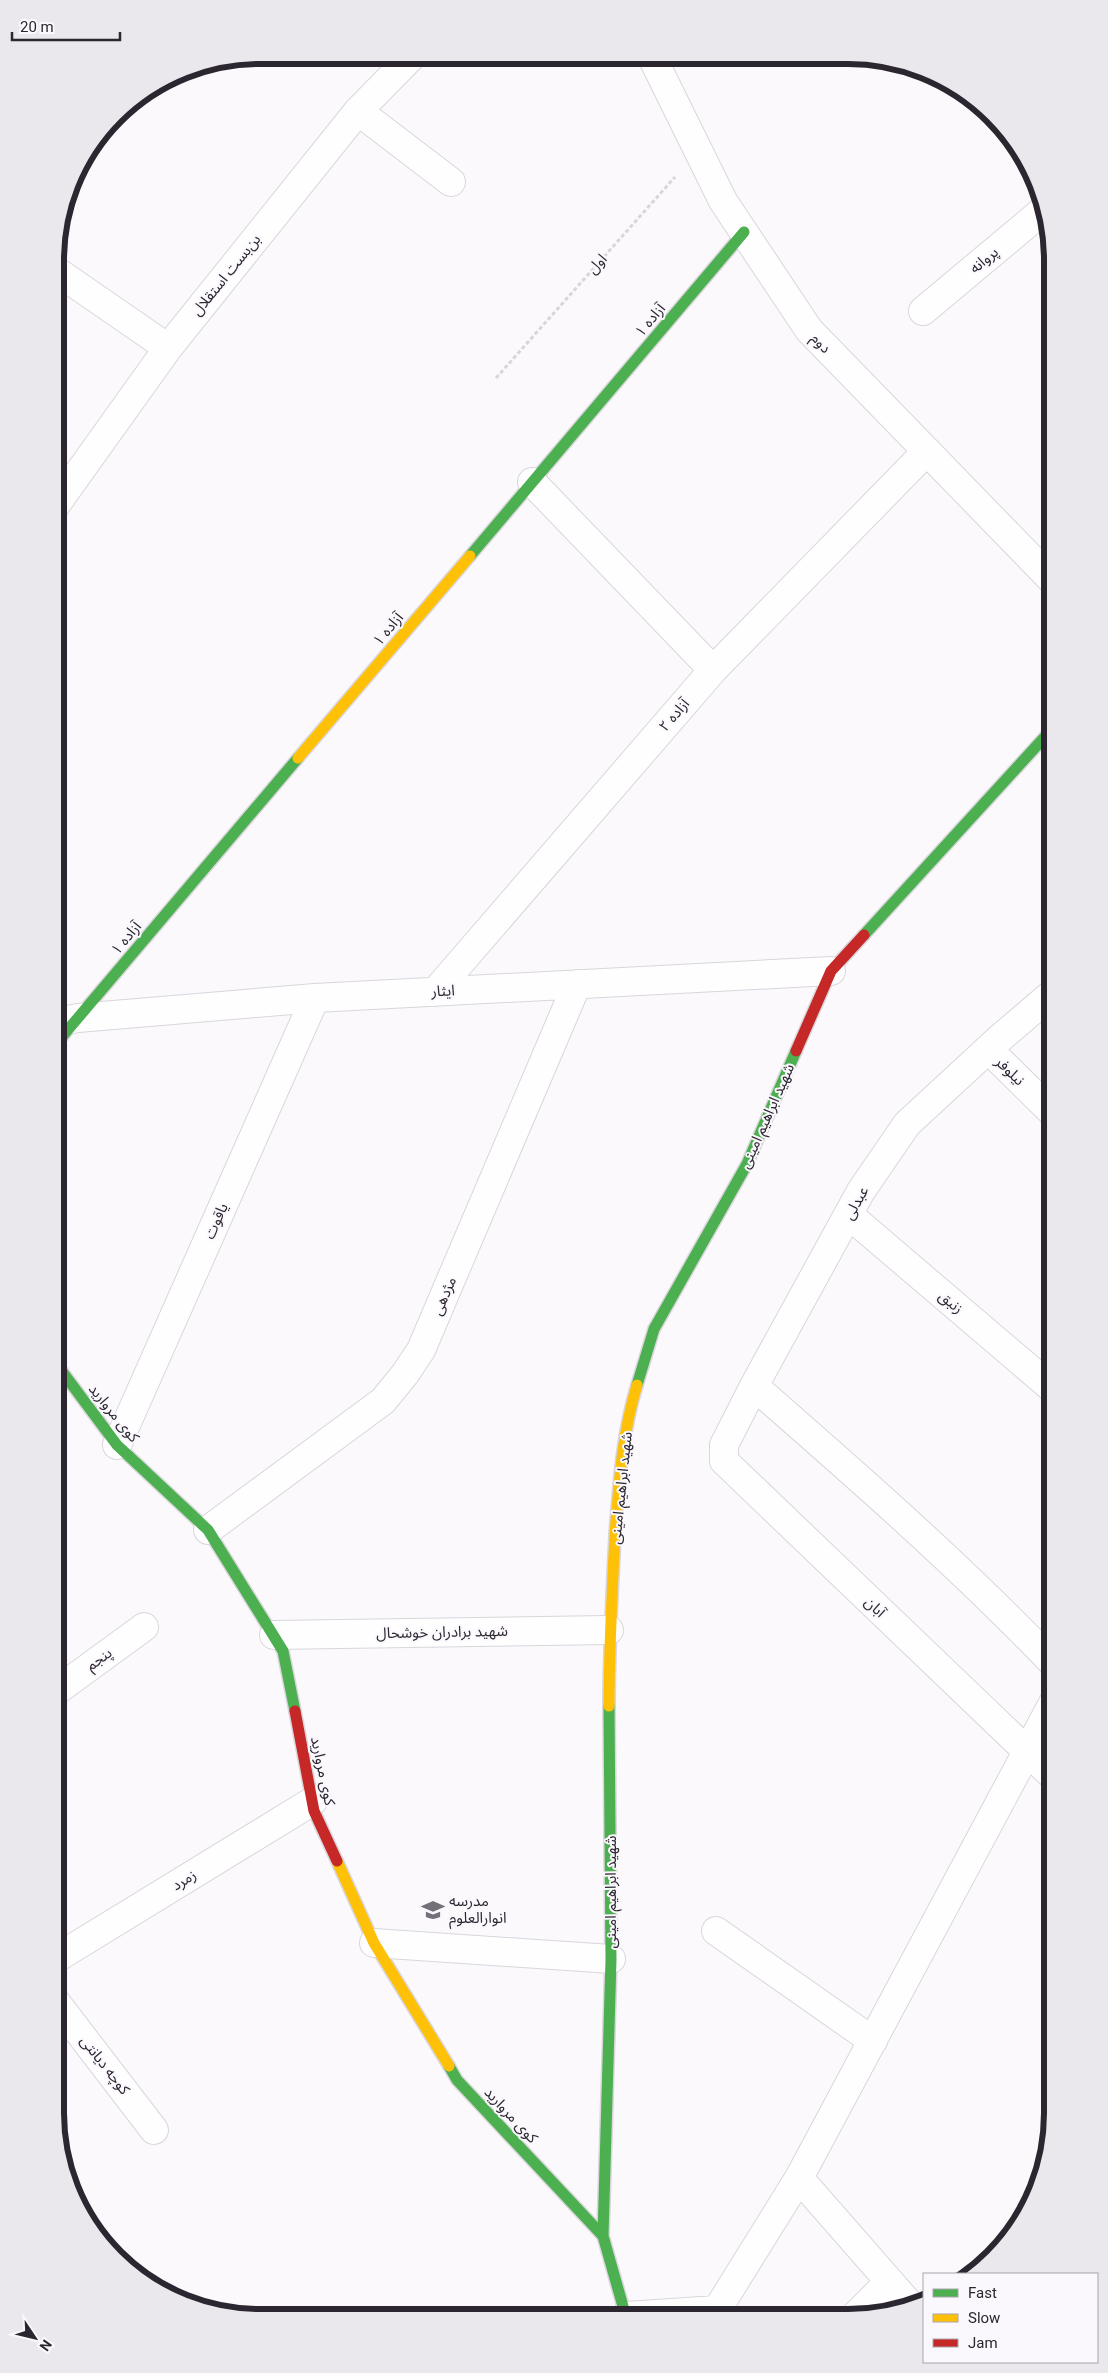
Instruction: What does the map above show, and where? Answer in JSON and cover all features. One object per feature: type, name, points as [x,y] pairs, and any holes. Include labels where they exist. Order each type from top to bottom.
[{"type":"street","name":"بن‌بست استقلال","points":[[64,493],[168,348],[358,110],[404,64]]},
{"type":"street","name":"دوم","points":[[655,64],[723,201],[809,330],[1044,572]]},
{"type":"street","points":[[358,110],[451,182]]},
{"type":"street","name":"پروانه","points":[[923,311],[1039,214]]},
{"type":"street","name":"آزاده ۱","points":[[67,1020],[532,482],[744,232]]},
{"type":"street","points":[[64,276],[168,348]]},
{"type":"street","name":"آزاده ۲","points":[[436,992],[713,670],[927,451]]},
{"type":"street","points":[[532,482],[713,670]]},
{"type":"street","name":"شهید ابراهیم امینی","points":[[624,2309],[603,2236],[611,1959],[609,1630],[620,1466],[631,1405],[654,1329],[747,1164],[831,971],[1044,738]]},
{"type":"street","name":"ایثار","points":[[67,1020],[315,998],[831,971]]},
{"type":"street","name":"مژدهی","points":[[208,1530],[382,1402],[405,1374],[421,1350],[578,984]]},
{"type":"street","name":"یاقوت","points":[[117,1445],[315,998]]},
{"type":"street","name":"عبدلی","points":[[724,1461],[724,1445],[754,1386],[861,1192],[907,1124],[988,1049],[1044,1001]]},
{"type":"street","name":"نیلوفر","points":[[988,1049],[1044,1104]]},
{"type":"street","name":"زنبق","points":[[849,1215],[1044,1381]]},
{"type":"street","name":"کوی مروارید","points":[[64,1374],[117,1445],[208,1530],[283,1651],[314,1810],[374,1943],[457,2080],[603,2236]]},
{"type":"street","points":[[754,1386],[911,1524],[999,1608],[1044,1655]]},
{"type":"street","name":"آبان","points":[[724,1461],[1044,1768]]},
{"type":"street","name":"پنجم","points":[[64,1685],[144,1627]]},
{"type":"street","name":"شهید برادران خوشحال","points":[[274,1635],[609,1630]]},
{"type":"street","points":[[718,2309],[799,2178],[1044,1721]]},
{"type":"street","name":"زمرد","points":[[64,1953],[312,1801]]},
{"type":"street","points":[[716,1931],[873,2041]]},
{"type":"street","points":[[374,1943],[611,1959]]},
{"type":"street","name":"کوچه دیانتی","points":[[64,2013],[154,2130]]},
{"type":"street","points":[[799,2178],[906,2301]]},
{"type":"street","points":[[862,2309],[889,2282]]},
{"type":"path","name":"اول","points":[[496,378],[698,150]]},
{"type":"traffic: fast","points":[[470,556],[744,232]]},
{"type":"traffic: fast","points":[[864,935],[1044,738]]},
{"type":"traffic: fast","points":[[64,1034],[298,758]]},
{"type":"traffic: fast","points":[[637,1385],[654,1329],[747,1164],[796,1051]]},
{"type":"traffic: fast","points":[[64,1374],[117,1445],[208,1530],[283,1651],[295,1711]]},
{"type":"traffic: fast","points":[[609,1706],[611,1959],[603,2236],[624,2309]]},
{"type":"traffic: fast","points":[[449,2066],[457,2080],[603,2236]]},
{"type":"traffic: slow","points":[[298,758],[470,556]]},
{"type":"traffic: slow","points":[[609,1706],[612,1599],[618,1497],[628,1422],[637,1385]]},
{"type":"traffic: slow","points":[[337,1861],[374,1943],[449,2066]]},
{"type":"traffic: jam","points":[[796,1051],[831,971],[864,935]]},
{"type":"traffic: jam","points":[[295,1711],[314,1811],[337,1861]]},
{"type":"place","name":"مدرسه انوارالعلوم","points":[[433,1910]]}]
